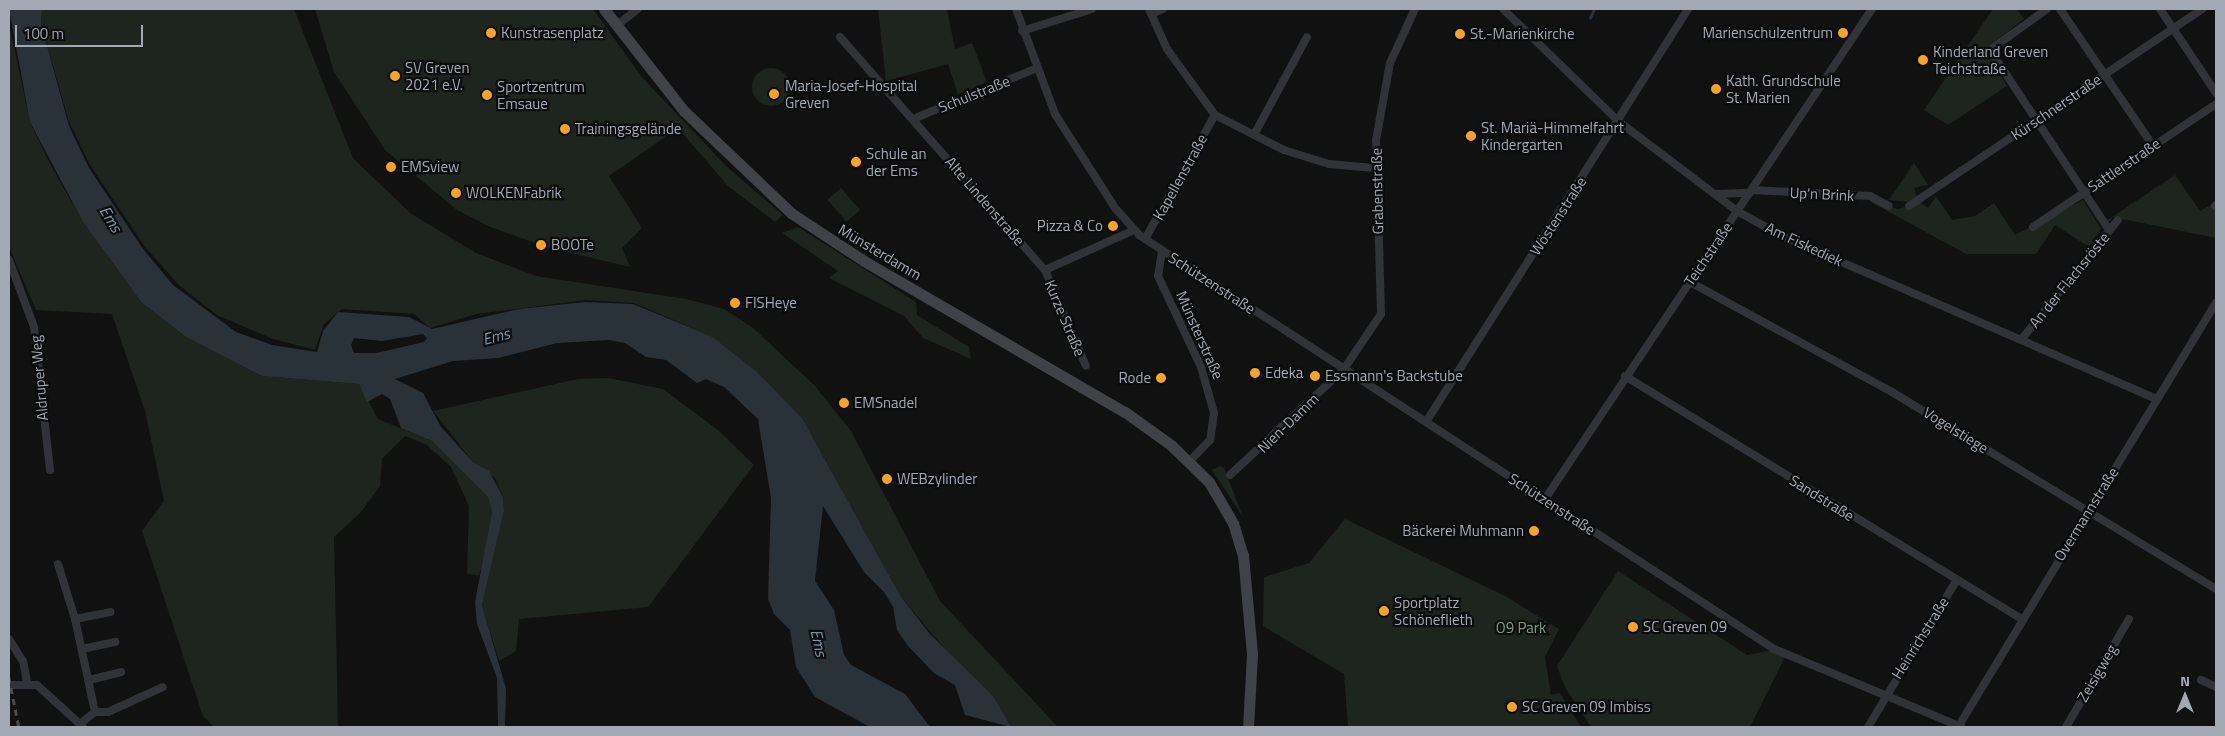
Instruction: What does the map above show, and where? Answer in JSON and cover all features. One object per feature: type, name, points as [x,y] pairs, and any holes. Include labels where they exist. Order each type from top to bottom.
[{"type":"main road","name":"Münsterdamm","points":[[604,9],[684,111],[791,213],[864,261],[1125,412],[1190,461]]},
{"type":"main road","points":[[1190,461],[1226,508],[1243,555],[1252,654],[1248,727]]},
{"type":"street","points":[[616,26],[638,9]]},
{"type":"street","points":[[1016,9],[1035,69],[1055,114],[1134,230],[1162,251]]},
{"type":"street","points":[[1022,31],[1092,9]]},
{"type":"street","points":[[1163,9],[1150,11],[1166,49],[1215,115],[1254,135],[1329,164],[1374,168]]},
{"type":"street","name":"Grabenstraße","points":[[1344,369],[1381,314],[1374,168],[1379,116],[1390,63],[1415,9]]},
{"type":"street","name":"Am Fiskediek","points":[[1503,9],[1618,121],[1737,211],[1784,237],[2157,399]]},
{"type":"street","name":"Wöstenstraße","points":[[1426,422],[1688,9]]},
{"type":"street","name":"Teichstraße","points":[[1544,499],[1872,9]]},
{"type":"street","points":[[2046,9],[1995,43],[1990,50],[1994,60],[2109,230]]},
{"type":"street","points":[[2060,9],[2153,146]]},
{"type":"street","points":[[2160,9],[2216,93]]},
{"type":"street","name":"Kürschnerstraße","points":[[1909,206],[2202,9]]},
{"type":"street","name":"Alte Lindenstraße","points":[[840,37],[1045,270]]},
{"type":"street","points":[[1254,135],[1306,37]]},
{"type":"street","name":"Schulstraße","points":[[913,119],[1035,69]]},
{"type":"street","name":"Sattlerstraße","points":[[2033,227],[2216,104]]},
{"type":"street","name":"Kapellenstraße","points":[[1145,239],[1215,115]]},
{"type":"street","name":"Up'n Brink","points":[[1714,193],[1751,192],[1870,196],[1889,206]]},
{"type":"street","name":"An der Flachsröste","points":[[2021,340],[2118,220]]},
{"type":"street","points":[[1045,270],[1134,230]]},
{"type":"street","name":"Münsterstraße","points":[[1162,251],[1158,276],[1197,358],[1214,413],[1210,440],[1190,461]]},
{"type":"street","name":"Schützenstraße","points":[[1162,251],[1774,648],[1959,727]]},
{"type":"street","name":"Aldruper Weg","points":[[9,260],[34,327],[50,470]]},
{"type":"street","name":"Kurze Straße","points":[[1045,270],[1086,366]]},
{"type":"street","name":"Vogelstiege","points":[[1690,282],[1892,392],[2216,589]]},
{"type":"street","name":"Overmannstraße","points":[[1959,727],[2021,619],[2216,302]]},
{"type":"street","name":"Nien-Damm","points":[[1230,475],[1344,369]]},
{"type":"street","name":"Sandstraße","points":[[1625,376],[1956,581],[2021,619]]},
{"type":"street","points":[[58,564],[75,619],[95,712]]},
{"type":"street","name":"Heinrichstraße","points":[[1868,727],[1884,696],[1956,581]]},
{"type":"street","points":[[75,619],[110,612]]},
{"type":"street","name":"Zeisigweg","points":[[2066,727],[2129,619]]},
{"type":"street","points":[[9,639],[23,661],[26,682]]},
{"type":"street","points":[[82,649],[114,642]]},
{"type":"street","points":[[89,680],[121,672]]},
{"type":"street","points":[[2201,680],[2216,687]]},
{"type":"street","points":[[9,685],[26,682],[36,686],[82,726],[95,712],[108,712],[163,687]]},
{"type":"green space","points":[[42,9],[294,9],[353,158],[410,213],[476,253],[536,276],[686,299],[724,309],[752,327],[815,386],[851,431],[940,601],[1058,727],[1011,727],[901,597],[802,418],[757,372],[713,337],[634,303],[586,300],[476,314],[430,328],[414,314],[342,309],[324,324],[315,350],[273,339],[217,315],[179,285],[145,247],[90,165],[69,122],[41,24]]},
{"type":"green space","name":"Sportzentrum Emsaue","points":[[315,9],[593,9],[641,76],[726,166],[783,215],[775,222],[728,186],[678,128],[609,176],[642,228],[622,248],[630,267],[546,247],[488,226],[457,210],[385,150],[334,72]]},
{"type":"green space","points":[[878,9],[947,9],[955,49],[972,43],[987,82],[958,94],[948,64],[886,81]]},
{"type":"green space","points":[[1993,9],[2017,9],[2024,19],[1985,49],[2007,86],[1948,125],[1924,110]]},
{"type":"green space","points":[[9,24],[30,122],[48,160],[83,222],[142,303],[186,337],[262,376],[359,384],[378,419],[432,441],[488,497],[492,512],[487,550],[479,575],[467,574],[469,506],[451,467],[427,445],[405,436],[382,459],[380,486],[361,512],[334,537],[338,726],[214,727],[203,716],[142,531],[164,501],[145,411],[112,314],[36,310],[9,247]]},
{"type":"green space","points":[[771,68],[784,74],[790,87],[784,100],[771,106],[758,100],[752,87],[758,74]]},
{"type":"green space","points":[[1914,163],[1928,185],[1914,188],[1917,197],[1908,202],[1889,200]]},
{"type":"green space","points":[[2175,175],[2200,211],[2211,205],[2216,208],[2216,238],[2113,217],[2108,224],[2106,221]]},
{"type":"green space","points":[[841,188],[860,210],[846,222],[827,200]]},
{"type":"green space","points":[[1936,196],[1952,220],[1975,216],[1994,203],[2015,235],[2083,200],[2101,229],[2089,247],[2055,225],[2036,254],[1966,254],[1869,201],[1898,209],[1920,202],[1928,208]]},
{"type":"green space","points":[[798,227],[916,302],[917,315],[969,347],[971,359],[923,338],[904,316],[829,278],[838,271],[782,233]]},
{"type":"green space","points":[[608,378],[663,389],[718,430],[754,465],[648,607],[519,619],[516,651],[499,661],[482,605],[504,511],[503,497],[495,478],[473,462],[433,411],[578,379]]},
{"type":"green space","points":[[1220,466],[1224,468],[1243,517],[1212,470]]},
{"type":"green space","name":"Sportplatz Schöneflieth","points":[[1345,519],[1505,596],[1559,629],[1545,657],[1551,695],[1560,693],[1581,727],[1348,727],[1344,674],[1263,626],[1264,577],[1309,563]]},
{"type":"green space","points":[[1618,571],[1747,655],[1772,650],[1785,657],[1750,727],[1591,727],[1565,687],[1557,666]]},
{"type":"water","name":"Ems","points":[[9,9],[42,9],[41,24],[69,126],[89,168],[143,249],[173,285],[236,332],[272,345],[317,352],[323,331],[338,312],[409,317],[432,329],[519,309],[585,302],[633,304],[713,337],[757,372],[802,418],[901,597],[930,634],[993,696],[1011,727],[965,715],[955,685],[934,673],[908,646],[897,630],[893,607],[884,592],[864,572],[823,506],[815,581],[834,610],[844,655],[851,665],[905,694],[930,727],[870,727],[815,697],[796,667],[790,630],[774,614],[768,599],[771,498],[758,419],[724,387],[706,379],[697,383],[666,360],[646,357],[625,343],[609,340],[557,343],[498,358],[453,361],[395,379],[423,393],[441,427],[473,462],[489,471],[503,497],[504,511],[482,605],[506,689],[505,727],[498,727],[497,678],[477,624],[475,602],[492,512],[488,497],[432,441],[401,428],[390,399],[382,394],[367,402],[359,384],[262,376],[186,337],[142,303],[83,222],[30,122]],"holes":[[[423,334],[427,338],[424,342],[377,353],[354,353],[351,345],[354,338],[382,341]]]},
{"type":"waterway","points":[[1590,18],[1594,9]]},
{"type":"railway","points":[[9,677],[19,727]]},
{"type":"place","name":"Kunstrasenplatz","points":[[491,33]]},
{"type":"place","name":"Marienschulzentrum","points":[[1843,33]]},
{"type":"place","name":"St.-Marienkirche","points":[[1460,34]]},
{"type":"place","name":"Kinderland Greven Teichstraße","points":[[1923,60]]},
{"type":"place","name":"SV Greven 2021 e.V.","points":[[395,76]]},
{"type":"place","name":"Kath. Grundschule St. Marien","points":[[1716,89]]},
{"type":"place","name":"Maria-Josef-Hospital Greven","points":[[774,94]]},
{"type":"place","name":"Sportzentrum Emsaue","points":[[487,95]]},
{"type":"place","name":"Trainingsgelände","points":[[565,129]]},
{"type":"place","name":"St. Mariä-Himmelfahrt Kindergarten","points":[[1471,136]]},
{"type":"place","name":"Schule an der Ems","points":[[856,162]]},
{"type":"place","name":"EMSview","points":[[391,167]]},
{"type":"place","name":"WOLKENFabrik","points":[[456,193]]},
{"type":"place","name":"Pizza & Co","points":[[1113,226]]},
{"type":"place","name":"BOOTe","points":[[541,245]]},
{"type":"place","name":"FISHeye","points":[[735,303]]},
{"type":"place","name":"Edeka","points":[[1255,373]]},
{"type":"place","name":"Essmann's Backstube","points":[[1315,376]]},
{"type":"place","name":"Rode","points":[[1161,378]]},
{"type":"place","name":"EMSnadel","points":[[844,403]]},
{"type":"place","name":"WEBzylinder","points":[[887,479]]},
{"type":"place","name":"Bäckerei Muhmann","points":[[1534,531]]},
{"type":"place","name":"Sportplatz Schöneflieth","points":[[1384,611]]},
{"type":"place","name":"SC Greven 09","points":[[1633,627]]},
{"type":"place","name":"SC Greven 09 Imbiss","points":[[1512,707]]},
{"type":"park label","name":"O9 Park","points":[[1521,628]]}]
